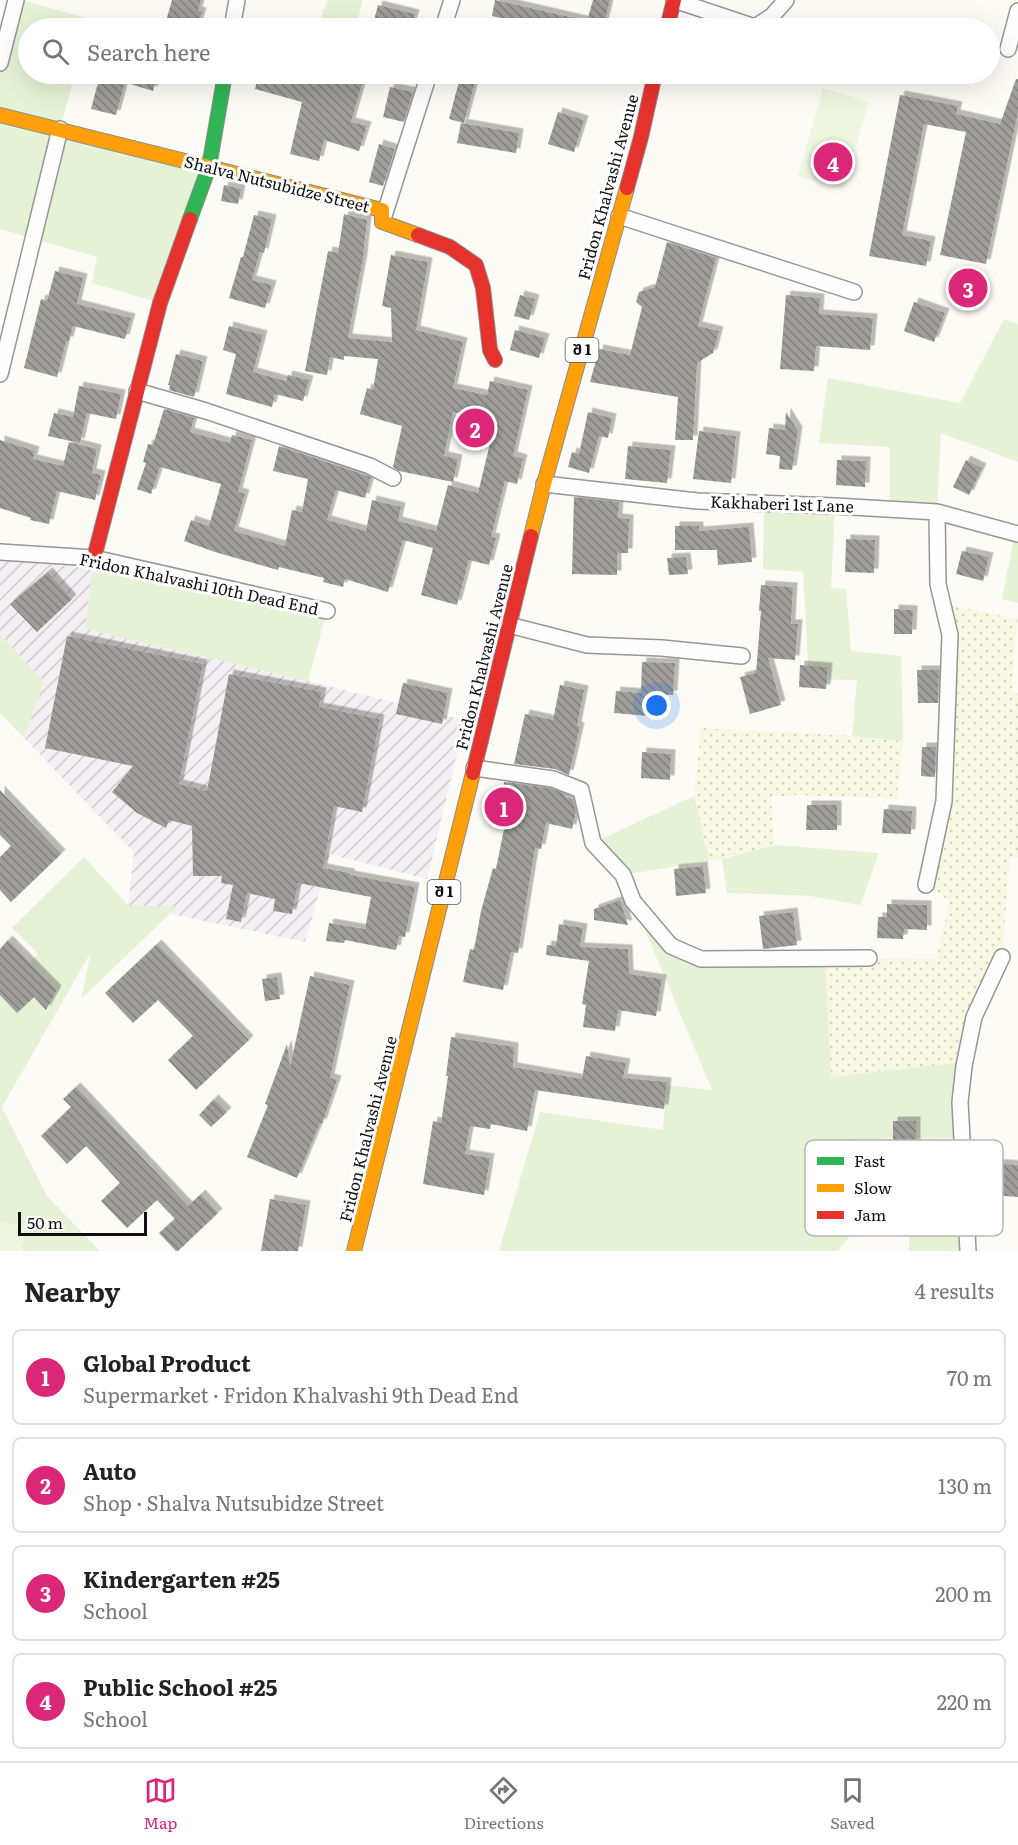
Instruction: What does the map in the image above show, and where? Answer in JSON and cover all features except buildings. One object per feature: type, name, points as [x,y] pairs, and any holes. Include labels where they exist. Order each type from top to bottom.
[{"type":"main road","points":[[670,18],[674,0]]},
{"type":"main road","points":[[94,558],[160,303],[208,166],[223,84]]},
{"type":"main road","name":"Fridon Khalvashi Avenue","points":[[354,1251],[544,484],[641,137],[653,84]]},
{"type":"main road","name":"Shalva Nutsubidze Street","points":[[0,115],[382,210],[382,222],[450,247],[476,265],[483,288],[490,350],[495,360]]},
{"type":"street","points":[[0,63],[16,0]]},
{"type":"street","points":[[234,18],[237,0]]},
{"type":"street","points":[[446,18],[452,0]]},
{"type":"street","points":[[674,0],[728,18]]},
{"type":"street","points":[[769,18],[786,0]]},
{"type":"street","points":[[1008,49],[1018,11]]},
{"type":"street","points":[[382,222],[426,84]]},
{"type":"street","points":[[0,374],[60,129]]},
{"type":"street","points":[[619,216],[854,292]]},
{"type":"street","points":[[137,391],[206,411],[370,466],[393,477]]},
{"type":"street","name":"Kakhaberi 1st Lane","points":[[544,484],[697,501],[937,512],[1018,534]]},
{"type":"street","points":[[926,885],[944,801],[950,647],[950,635],[938,584],[937,512]]},
{"type":"street","name":"Fridon Khalvashi 10th Dead End","points":[[0,552],[94,558],[327,611]]},
{"type":"street","points":[[509,625],[587,645],[662,648],[742,656]]},
{"type":"street","points":[[474,768],[553,779],[581,790],[593,843],[623,875],[633,901],[671,946],[701,959],[869,958]]},
{"type":"street","points":[[962,1140],[960,1102],[964,1066],[974,1017],[1002,957]]},
{"type":"street","points":[[967,1236],[968,1251]]},
{"type":"shaded area","points":[[0,552],[94,558],[85,629],[465,720],[427,879],[330,854],[305,942],[128,905],[134,852],[24,738],[44,682],[0,634]]},
{"type":"green space","points":[[22,0],[85,18],[18,18],[18,84],[72,84],[60,129],[209,167],[160,303],[92,283],[97,257],[0,229],[0,21],[10,23]]},
{"type":"green space","points":[[327,0],[363,0],[358,18],[321,18]]},
{"type":"green space","points":[[823,88],[869,102],[844,189],[798,176]]},
{"type":"green space","points":[[1004,319],[1018,324],[1018,462],[941,433],[937,512],[890,509],[890,447],[819,443],[828,378],[960,403]]},
{"type":"green space","points":[[764,503],[835,506],[831,588],[846,589],[851,651],[901,656],[903,741],[852,736],[857,680],[809,679],[803,572],[763,569]]},
{"type":"green space","points":[[1015,533],[1018,534],[1018,603],[1002,599]]},
{"type":"green space","points":[[94,558],[327,611],[308,681],[85,629]]},
{"type":"green space","points":[[943,604],[1017,619],[1012,692],[1018,694],[1018,858],[1010,857],[1002,957],[981,983],[956,1063],[831,1077],[825,958],[936,959],[950,901],[926,885],[944,801]]},
{"type":"green space","points":[[0,634],[44,682],[24,738],[0,713]]},
{"type":"green space","points":[[701,728],[903,741],[897,799],[796,795],[771,797],[775,845],[709,861],[694,796]]},
{"type":"green space","points":[[694,796],[709,861],[623,875],[593,843]]},
{"type":"green space","points":[[775,845],[879,853],[860,905],[810,896],[727,893],[722,859]]},
{"type":"green space","points":[[84,857],[128,905],[177,907],[81,999],[91,952],[2,1107],[47,1196],[100,1251],[0,1251],[0,991],[38,954],[12,928]]},
{"type":"green space","points":[[633,901],[671,946],[701,959],[825,958],[831,1077],[956,1063],[957,1138],[805,1140],[805,1236],[850,1236],[838,1251],[499,1251],[540,1112],[663,1130],[666,1085],[712,1090]]},
{"type":"green space","points":[[0,1222],[26,1226],[22,1251],[0,1251]]},
{"type":"green space","points":[[909,1236],[966,1236],[966,1251],[909,1251]]},
{"type":"traffic: fast","points":[[190,219],[209,167],[223,84]]},
{"type":"traffic: slow","points":[[0,115],[382,210],[382,222],[418,235]]},
{"type":"traffic: slow","points":[[531,536],[627,188]]},
{"type":"traffic: slow","points":[[354,1251],[473,773]]},
{"type":"traffic: jam","points":[[670,18],[674,0]]},
{"type":"traffic: jam","points":[[627,188],[653,84]]},
{"type":"traffic: jam","points":[[94,558],[160,303],[190,219]]},
{"type":"traffic: jam","points":[[418,235],[450,247],[476,265],[483,288],[490,350],[495,360]]},
{"type":"traffic: jam","points":[[473,773],[531,536]]},
{"type":"place","name":"Public School #25","points":[[833,162]]},
{"type":"place","name":"Kindergarten #25","points":[[968,288]]},
{"type":"place","name":"Auto","points":[[475,428]]},
{"type":"place","name":"Global Product","points":[[504,807]]}]
